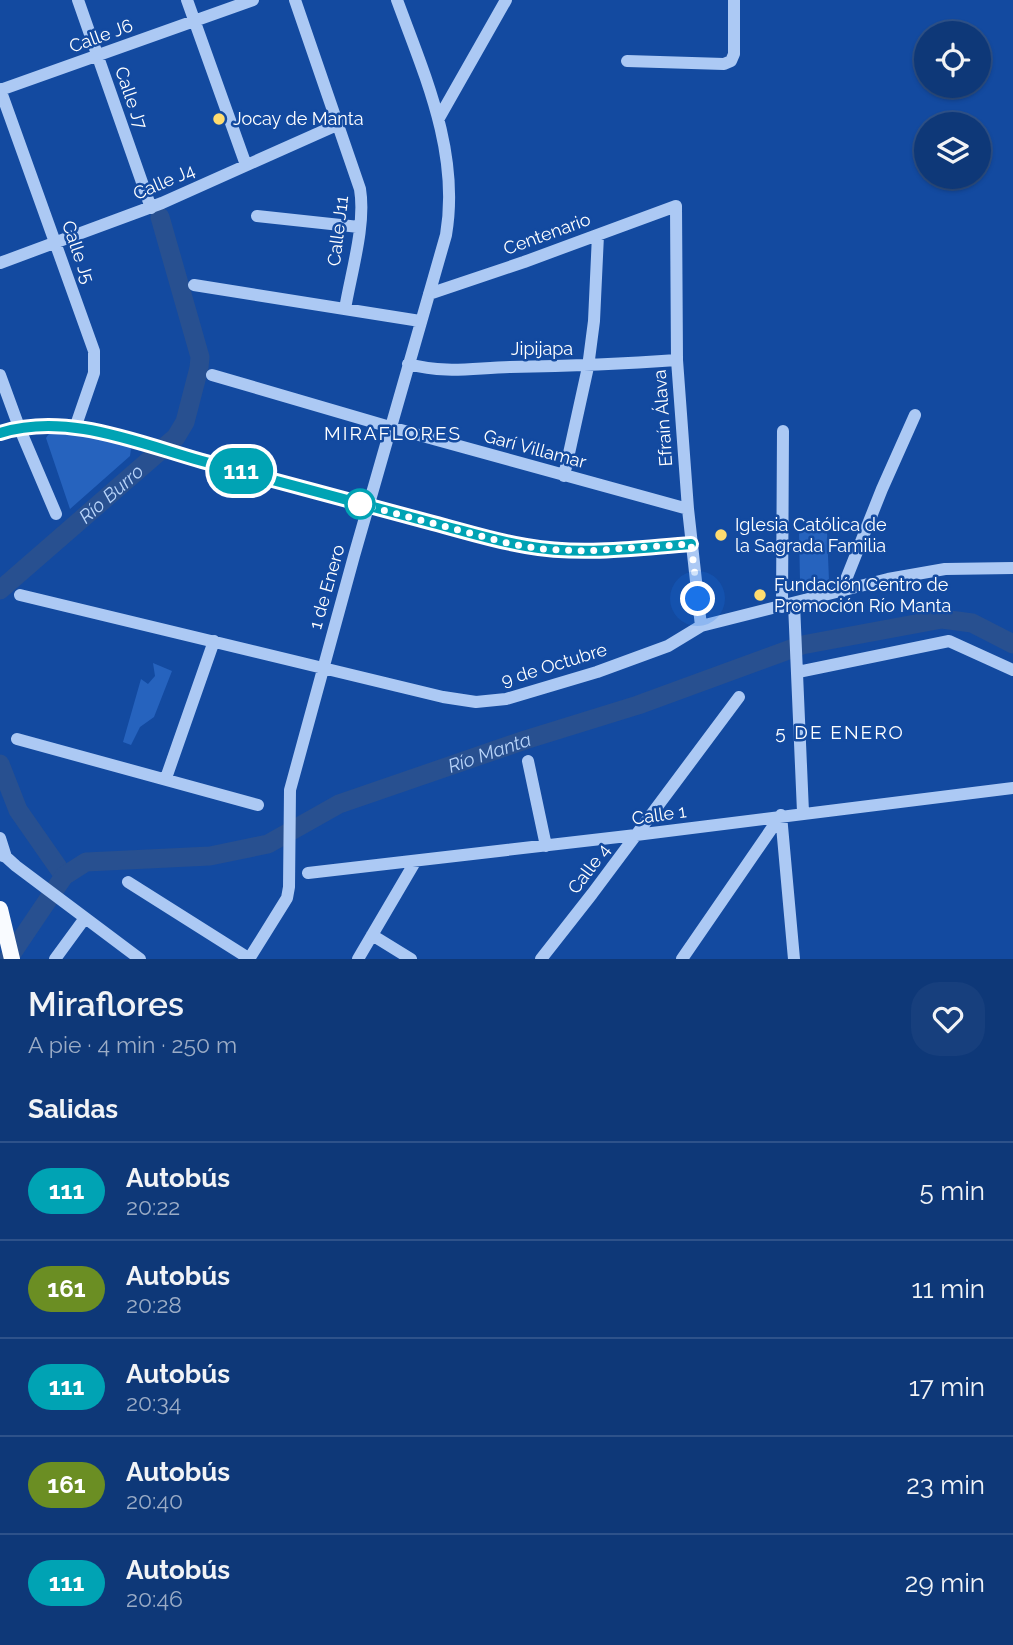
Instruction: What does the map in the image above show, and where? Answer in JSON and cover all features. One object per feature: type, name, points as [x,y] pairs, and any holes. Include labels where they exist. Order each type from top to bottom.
[{"type":"main road","points":[[0,909],[12,959]]},
{"type":"street","name":"Calle J7","points":[[78,0],[151,208]]},
{"type":"street","points":[[187,0],[246,165]]},
{"type":"street","name":"Calle J6","points":[[0,90],[253,0]]},
{"type":"street","name":"Calle J11","points":[[295,0],[339,124],[362,199],[345,309]]},
{"type":"street","name":"1 de Enero","points":[[250,959],[287,898],[290,790],[450,215],[449,172],[439,118],[397,0]]},
{"type":"street","points":[[627,61],[724,64],[731,61],[734,54],[734,0]]},
{"type":"street","points":[[439,118],[503,2]]},
{"type":"street","name":"Calle J5","points":[[0,90],[95,359],[94,373],[75,428]]},
{"type":"street","name":"Calle J4","points":[[0,263],[151,208],[339,124]]},
{"type":"street","name":"Centenario","points":[[429,294],[676,206]]},
{"type":"street","name":"Efraín Álava","points":[[676,206],[677,360],[691,544],[701,626]]},
{"type":"street","points":[[257,216],[359,227]]},
{"type":"street","points":[[565,475],[588,367],[594,321],[598,235]]},
{"type":"street","points":[[194,285],[420,321]]},
{"type":"street","name":"Jipijapa","points":[[408,364],[446,371],[509,367],[588,367],[677,360]]},
{"type":"street","points":[[0,375],[56,514]]},
{"type":"street","name":"Garí Villamar","points":[[212,375],[688,509]]},
{"type":"street","points":[[841,592],[915,415]]},
{"type":"street","points":[[0,433],[19,427],[44,425],[75,428],[148,445],[511,544],[549,550],[586,551],[691,544]]},
{"type":"street","points":[[783,431],[788,605],[796,626],[803,813]]},
{"type":"street","name":"9 de Octubre","points":[[20,595],[457,700],[496,701],[597,672],[677,642],[701,626],[888,579],[945,569],[1013,568]]},
{"type":"street","points":[[166,778],[214,641]]},
{"type":"street","points":[[797,667],[949,641],[1013,670]]},
{"type":"street","name":"Calle 4","points":[[541,959],[739,697]]},
{"type":"street","points":[[17,739],[258,805]]},
{"type":"street","points":[[528,761],[546,846]]},
{"type":"street","name":"Calle 1","points":[[308,873],[1013,788]]},
{"type":"street","points":[[682,959],[781,815]]},
{"type":"street","points":[[781,815],[794,959]]},
{"type":"street","points":[[0,838],[6,861],[140,959]]},
{"type":"street","points":[[358,959],[415,862]]},
{"type":"street","points":[[128,882],[250,959]]},
{"type":"street","points":[[55,959],[83,916]]},
{"type":"street","points":[[372,935],[411,959]]},
{"type":"shaded area","points":[[50,432],[127,445],[131,449],[130,456],[70,509],[46,438]]},
{"type":"shaded area","points":[[799,531],[827,531],[829,581],[800,581]]},
{"type":"shaded area","points":[[153,663],[172,671],[154,717],[140,727],[131,745],[123,742],[141,679],[148,684],[155,676]]},
{"type":"waterway","name":"Río Burro","points":[[0,590],[176,437],[185,422],[200,357],[160,217]]},
{"type":"waterway","name":"Río Manta","points":[[8,959],[64,876],[86,862],[210,856],[268,844],[339,804],[525,740],[638,705],[802,645],[942,619],[972,623],[1013,644]]},
{"type":"waterway","name":"Río Burro","points":[[0,764],[18,810],[64,876]]},
{"type":"bus line","name":"111","points":[[0,433],[19,427],[44,425],[75,428],[148,445],[527,547],[586,551],[691,544]]},
{"type":"place","name":"Jocay de Manta","points":[[219,119]]},
{"type":"place","name":"Iglesia Católica de la Sagrada Familia","points":[[721,535]]},
{"type":"place","name":"Fundación Centro de Promoción Río Manta","points":[[760,595]]},
{"type":"district","name":"MIRAFLORES","points":[[393,433]]},
{"type":"district","name":"5 DE ENERO","points":[[840,732]]},
{"type":"route","points":[[360,504],[511,544],[542,549],[586,551],[691,544],[698,599]]}]
